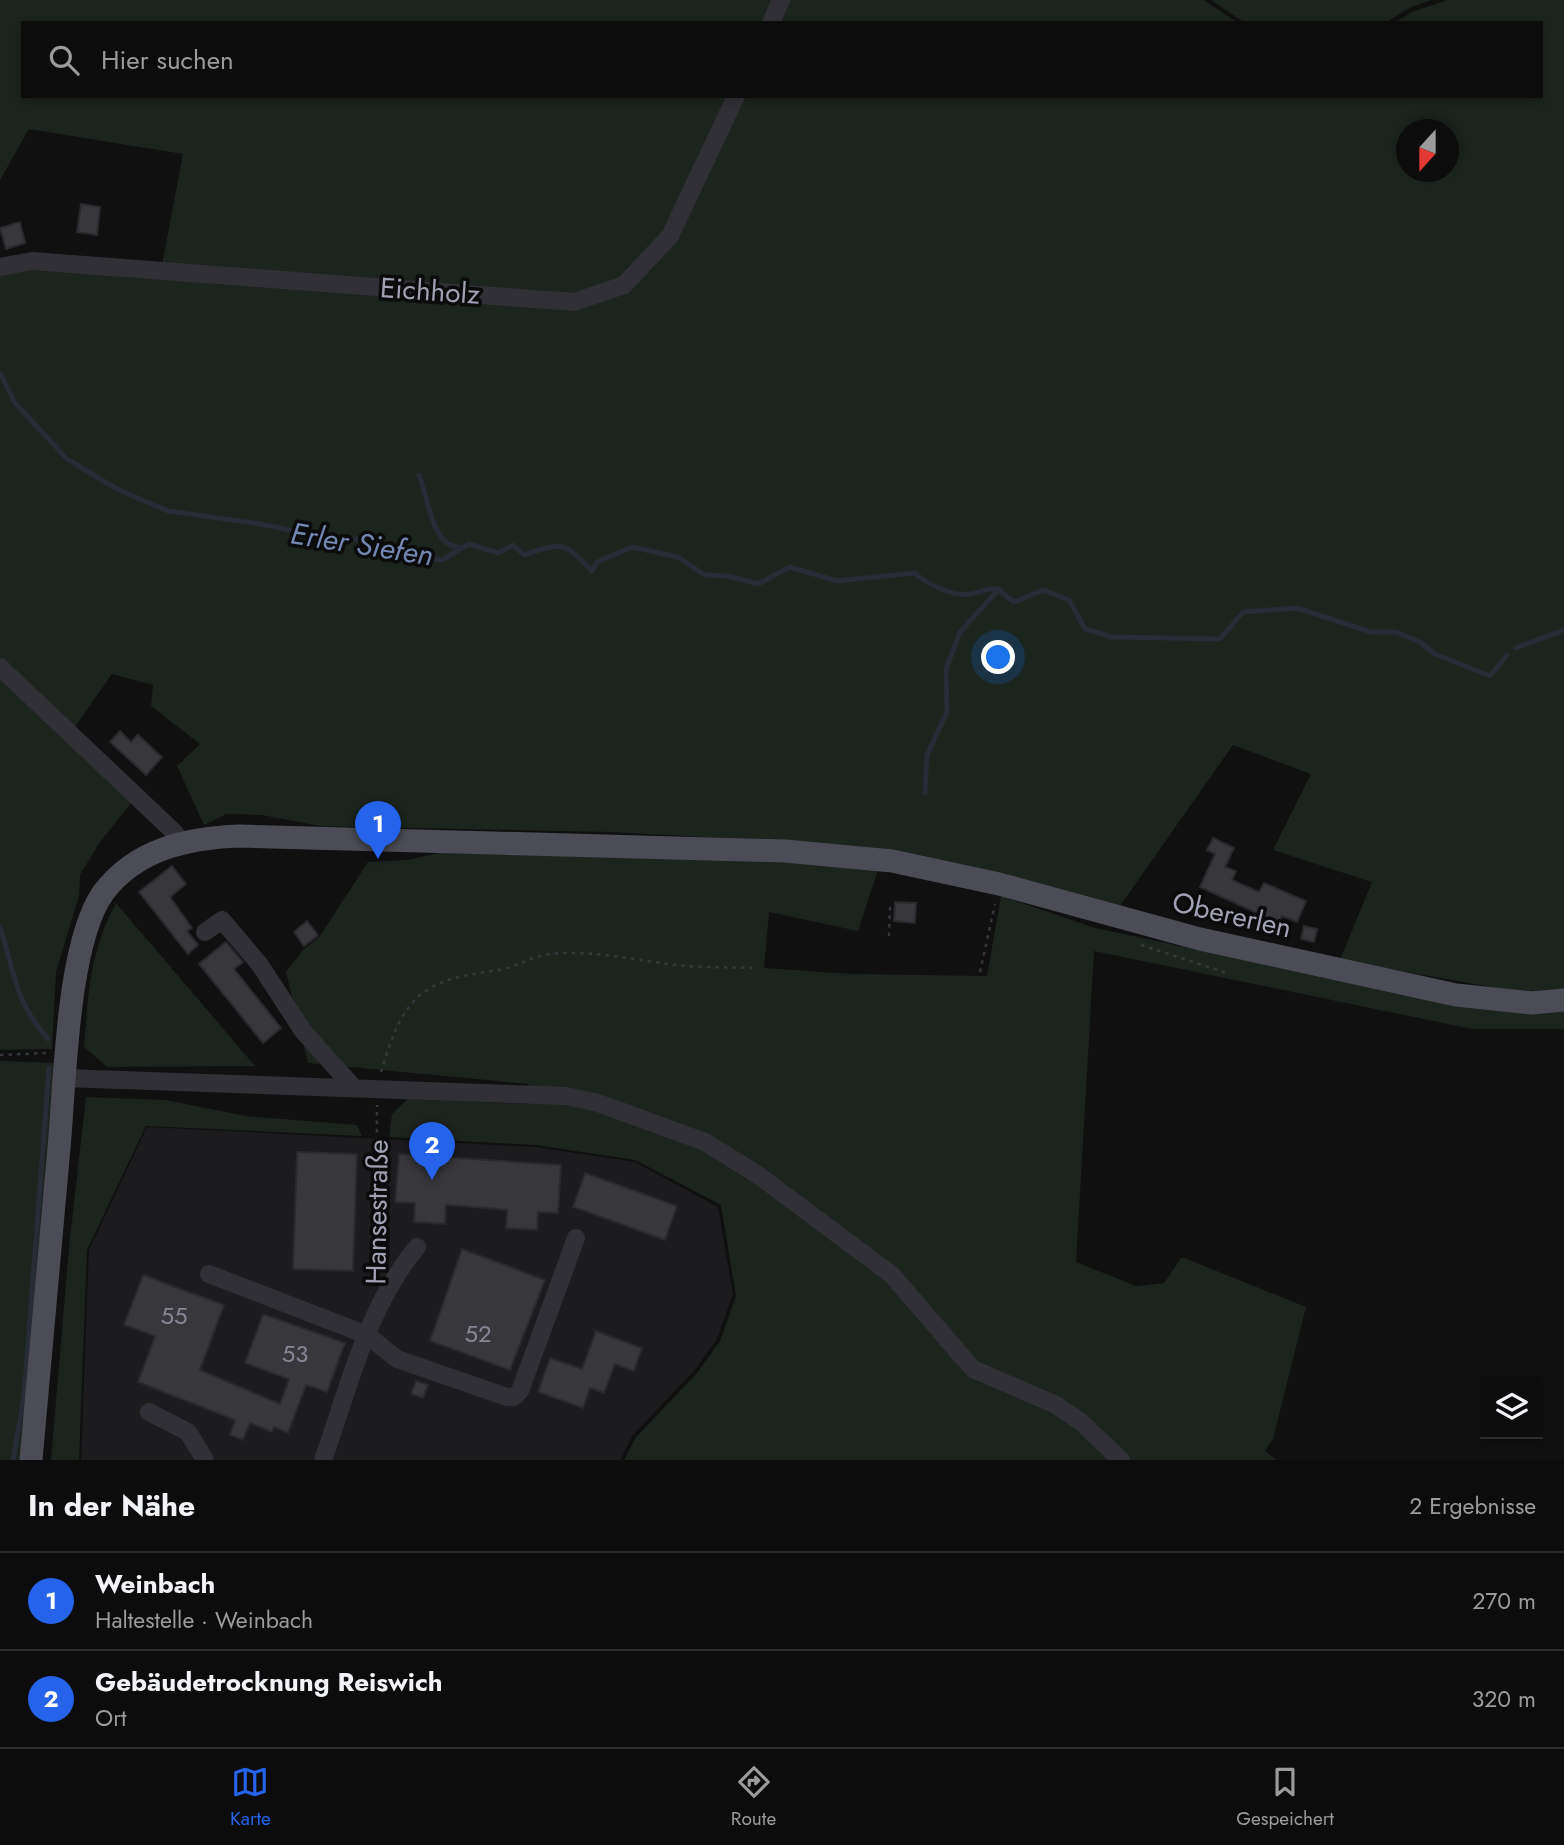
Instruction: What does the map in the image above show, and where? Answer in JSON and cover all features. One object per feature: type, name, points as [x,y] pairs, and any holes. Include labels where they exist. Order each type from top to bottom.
[{"type":"main road","name":"Obererlen","points":[[31,1460],[78,961],[93,911],[111,884],[136,862],[177,843],[240,836],[387,839],[785,850],[892,861],[999,884],[1129,921],[1456,995],[1532,1003],[1564,1000]]},
{"type":"street","points":[[772,21],[781,0]]},
{"type":"street","name":"Eichholz","points":[[6,265],[32,261],[574,302],[624,285],[670,236],[735,98]]},
{"type":"street","points":[[0,667],[174,833],[177,843]]},
{"type":"street","points":[[205,932],[222,920],[260,965],[303,1031],[354,1088]]},
{"type":"street","points":[[65,1078],[566,1096],[598,1103],[705,1142],[758,1175],[892,1275],[973,1369],[1056,1405],[1081,1422],[1121,1460]]},
{"type":"street","points":[[209,1275],[367,1335],[397,1359],[507,1398],[514,1397],[520,1391],[576,1238]]},
{"type":"street","points":[[375,1312],[396,1272],[417,1247]]},
{"type":"street","name":"Hansestraße","points":[[323,1460],[375,1312]]},
{"type":"street","points":[[149,1412],[188,1432],[205,1460]]},
{"type":"path","points":[[980,972],[999,884]]},
{"type":"path","points":[[889,936],[890,907]]},
{"type":"path","points":[[1129,921],[1126,932],[1131,939],[1144,946],[1230,974]]},
{"type":"path","points":[[375,1089],[398,1024],[418,997],[441,982],[459,975],[516,967],[547,954],[623,956],[662,964],[752,968]]},
{"type":"path","points":[[0,1055],[68,1053]]},
{"type":"path","name":"Hansestraße","points":[[375,1089],[379,1121],[375,1312]]},
{"type":"shaded area","points":[[0,0],[778,0],[768,21],[21,21],[21,98],[732,98],[667,235],[622,281],[574,299],[161,270],[183,154],[29,129],[0,180]]},
{"type":"shaded area","points":[[784,0],[1204,0],[1235,21],[774,21]]},
{"type":"shaded area","points":[[1211,0],[1431,0],[1409,8],[1388,21],[1242,21]]},
{"type":"shaded area","points":[[1447,0],[1564,0],[1564,993],[1536,995],[1340,960],[1372,882],[1273,850],[1311,774],[1233,745],[1120,906],[812,843],[611,832],[320,826],[262,815],[226,814],[204,825],[177,766],[200,744],[151,706],[153,685],[112,674],[72,731],[0,661],[0,275],[16,268],[575,304],[652,262],[738,98],[1543,98],[1543,21],[1397,21],[1412,12]]},
{"type":"shaded area","points":[[0,676],[132,802],[100,842],[80,875],[79,896],[56,972],[52,1049],[0,1050]]},
{"type":"shaded area","points":[[439,853],[800,861],[879,867],[858,931],[769,912],[764,968],[851,974],[987,976],[1001,896],[1095,928],[1455,1004],[1564,1008],[1564,1029],[1472,1029],[1094,951],[1076,1262],[1136,1286],[1164,1283],[1182,1257],[1306,1307],[1273,1439],[1265,1451],[1276,1460],[624,1460],[636,1437],[697,1373],[720,1341],[736,1296],[721,1205],[635,1160],[535,1145],[389,1137],[392,1114],[408,1099],[529,1104],[528,1084],[308,1063],[286,972],[303,950],[320,936],[368,862],[408,860]]},
{"type":"shaded area","points":[[116,903],[255,1066],[107,1067],[84,1047],[92,973],[107,921]]},
{"type":"shaded area","points":[[0,1061],[55,1063],[24,1460],[0,1460]]},
{"type":"shaded area","points":[[86,1097],[165,1100],[246,1116],[357,1125],[362,1136],[146,1126],[87,1250],[79,1460],[51,1460],[69,1247]]},
{"type":"shaded area","points":[[147,1127],[535,1147],[635,1162],[718,1207],[733,1294],[717,1339],[695,1370],[633,1435],[620,1460],[81,1460],[89,1250]]},
{"type":"building","points":[[81,204],[100,207],[97,235],[77,232]]},
{"type":"building","points":[[20,222],[25,243],[6,249],[0,228]]},
{"type":"building","points":[[120,731],[131,742],[138,735],[162,757],[146,775],[110,742]]},
{"type":"building","points":[[1213,838],[1234,848],[1225,867],[1236,871],[1232,880],[1259,892],[1264,883],[1306,901],[1297,922],[1282,916],[1279,923],[1200,887],[1215,854],[1207,850]]},
{"type":"building","points":[[172,866],[186,884],[170,897],[192,928],[187,931],[198,945],[188,954],[139,892]]},
{"type":"building","points":[[895,902],[916,903],[915,923],[894,921]]},
{"type":"building","points":[[307,921],[318,935],[304,946],[294,932]]},
{"type":"building","points":[[1304,926],[1317,929],[1314,942],[1301,939]]},
{"type":"building","points":[[226,942],[243,962],[234,969],[281,1028],[263,1043],[199,964]]},
{"type":"building","points":[[297,1152],[357,1154],[353,1271],[293,1269]]},
{"type":"building","points":[[399,1154],[561,1165],[558,1213],[538,1212],[537,1230],[506,1228],[507,1210],[446,1205],[445,1224],[414,1222],[415,1203],[395,1202]]},
{"type":"building","points":[[585,1173],[677,1206],[665,1240],[573,1207]]},
{"type":"building","points":[[462,1249],[545,1280],[510,1370],[430,1341]]},
{"type":"building","points":[[143,1275],[224,1305],[200,1370],[280,1404],[289,1379],[245,1363],[263,1314],[345,1343],[327,1392],[306,1385],[288,1433],[274,1427],[272,1432],[250,1423],[243,1440],[230,1435],[235,1420],[138,1382],[155,1336],[124,1325]]},
{"type":"building","points":[[596,1331],[642,1348],[634,1371],[615,1364],[604,1393],[590,1388],[583,1408],[538,1392],[550,1358],[582,1369]]},
{"type":"building","points":[[416,1381],[428,1385],[423,1398],[411,1394]]},
{"type":"waterway","name":"Erler Siefen","points":[[0,373],[15,403],[67,459],[117,489],[168,511],[254,523],[326,537],[372,540],[399,555],[442,560],[469,544],[498,553],[513,545],[524,555],[555,546],[568,549],[592,571],[597,562],[632,547],[678,557],[705,575],[728,576],[758,584],[790,567],[837,581],[915,573],[948,592],[970,594],[996,589],[1014,602],[1043,590],[1069,600],[1085,629],[1112,637],[1220,639],[1243,612],[1297,608],[1371,632],[1396,632],[1420,642],[1435,654],[1490,676],[1507,655]]},
{"type":"waterway","points":[[419,475],[437,531],[447,543],[463,548]]},
{"type":"waterway","points":[[925,792],[927,755],[947,712],[946,669],[960,632],[999,589]]},
{"type":"waterway","name":"Erler Siefen","points":[[1516,648],[1564,630]]},
{"type":"waterway","points":[[0,927],[22,999],[48,1039]]},
{"type":"waterway","points":[[13,1460],[24,1397],[49,1068]]},
{"type":"place","name":"Weinbach","points":[[378,859]]},
{"type":"place","name":"Gebäudetrocknung Reiswich","points":[[432,1180]]}]
